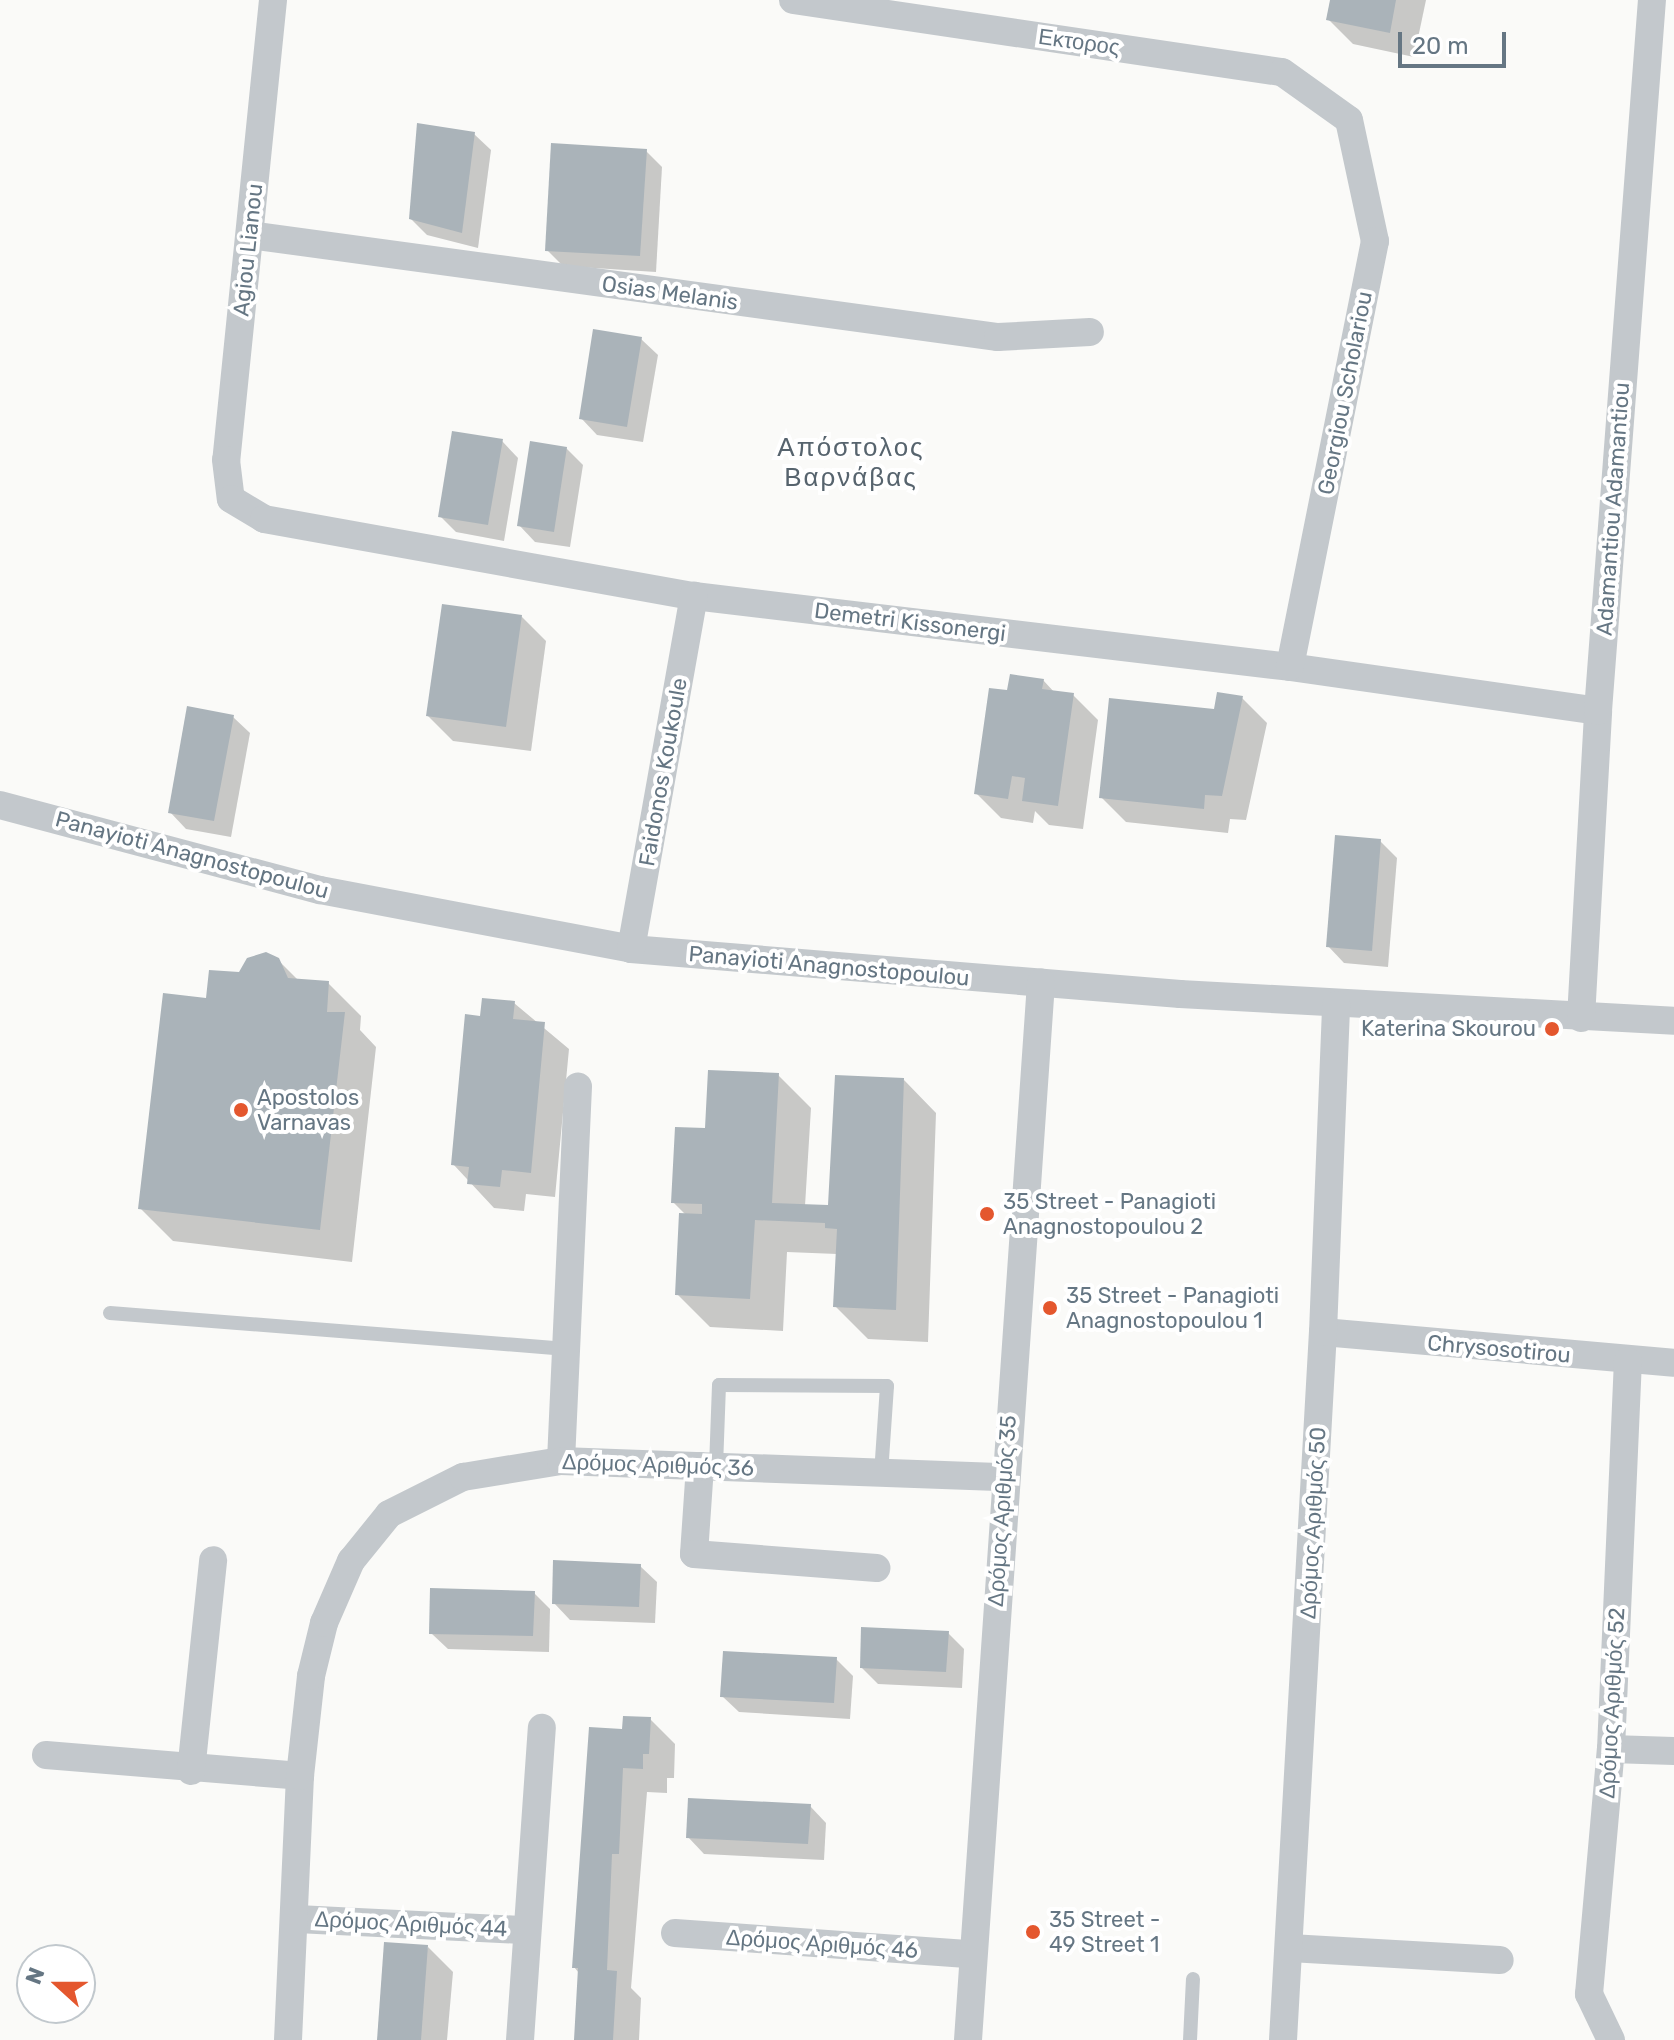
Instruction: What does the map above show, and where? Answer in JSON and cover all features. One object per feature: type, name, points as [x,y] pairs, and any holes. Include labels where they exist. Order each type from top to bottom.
[{"type":"street","name":"Agiou Lianou","points":[[231,499],[226,460],[273,0]]},
{"type":"street","name":"Εκτορος","points":[[793,0],[1282,72],[1349,120]]},
{"type":"street","name":"Adamantiou Adamantiou","points":[[1581,1018],[1598,711],[1652,0]]},
{"type":"street","name":"Georgiou Scholariou","points":[[1290,667],[1375,241],[1349,120]]},
{"type":"street","name":"Osias Melanis","points":[[250,235],[998,337],[1090,332]]},
{"type":"street","name":"Demetri Kissonergi","points":[[231,499],[264,519],[694,596],[1290,667],[1598,711]]},
{"type":"street","name":"Faidonos Koukoule","points":[[631,949],[694,596]]},
{"type":"street","name":"Panayioti Anagnostopoulou","points":[[0,805],[320,890],[631,949],[1336,1005],[1674,1021]]},
{"type":"street","name":"Δρόμος Αριθμός 35","points":[[968,2040],[970,1954],[1041,983]]},
{"type":"street","name":"Δρόμος Αριθμός 50","points":[[1283,2040],[1323,1332],[1336,1005]]},
{"type":"street","points":[[561,1461],[578,1086]]},
{"type":"street","name":"Chrysosotirou","points":[[1323,1332],[1674,1363]]},
{"type":"street","name":"Δρόμος Αριθμός 52","points":[[1611,2040],[1589,1994],[1611,1749],[1628,1361]]},
{"type":"street","name":"Δρόμος Αριθμός 36","points":[[288,2040],[297,1919],[300,1776],[311,1676],[324,1623],[351,1561],[389,1514],[463,1477],[561,1461],[1005,1477]]},
{"type":"street","points":[[708,1466],[694,1554],[876,1568]]},
{"type":"street","points":[[191,1771],[213,1560]]},
{"type":"street","name":"Δρόμος Αριθμός 44","points":[[520,2040],[542,1728]]},
{"type":"street","points":[[1611,1749],[1674,1751]]},
{"type":"street","points":[[46,1755],[191,1771],[300,1776]]},
{"type":"street","name":"Δρόμος Αριθμός 44","points":[[297,1919],[526,1930]]},
{"type":"street","name":"Δρόμος Αριθμός 46","points":[[675,1933],[970,1954]]},
{"type":"street","points":[[1290,1948],[1500,1960]]},
{"type":"lane","points":[[110,1313],[567,1349]]},
{"type":"lane","points":[[708,1466],[719,1385],[887,1386],[881,1473]]},
{"type":"lane","points":[[1190,2040],[1193,1979]]},
{"type":"building","points":[[1330,0],[1396,0],[1390,33],[1326,20]]},
{"type":"building","points":[[417,123],[475,132],[462,233],[409,219]]},
{"type":"building","points":[[551,143],[647,149],[640,256],[545,251]]},
{"type":"building","points":[[593,329],[642,337],[627,427],[579,419]]},
{"type":"building","points":[[452,431],[503,439],[488,525],[438,517]]},
{"type":"building","points":[[530,441],[567,447],[554,532],[517,526]]},
{"type":"building","points":[[442,604],[522,615],[506,727],[426,716]]},
{"type":"building","points":[[1010,674],[1044,679],[1042,689],[1074,693],[1058,806],[1022,801],[1025,778],[1012,776],[1008,799],[974,794],[989,688],[1007,690]]},
{"type":"building","points":[[1217,692],[1243,696],[1222,796],[1205,795],[1204,809],[1099,798],[1109,698],[1214,709]]},
{"type":"building","points":[[187,706],[234,715],[214,821],[168,813]]},
{"type":"building","points":[[1335,835],[1381,839],[1372,951],[1326,947]]},
{"type":"building","name":"Apostolos Varnavas","points":[[266,952],[279,958],[288,978],[329,981],[327,1012],[345,1012],[320,1230],[138,1209],[163,993],[206,998],[209,970],[239,972],[247,958]]},
{"type":"building","points":[[482,998],[515,1001],[513,1019],[545,1022],[531,1173],[502,1170],[500,1187],[467,1184],[469,1167],[451,1165],[465,1014],[480,1016]]},
{"type":"building","points":[[708,1070],[779,1073],[772,1203],[828,1205],[835,1075],[904,1078],[896,1310],[833,1307],[837,1229],[825,1228],[825,1223],[755,1220],[750,1299],[675,1295],[679,1213],[702,1214],[702,1204],[671,1203],[675,1127],[705,1128]]},
{"type":"building","points":[[553,1560],[641,1564],[639,1607],[552,1604]]},
{"type":"building","points":[[430,1588],[535,1591],[533,1636],[429,1634]]},
{"type":"building","points":[[861,1627],[949,1631],[946,1672],[860,1668]]},
{"type":"building","points":[[723,1651],[837,1657],[834,1703],[720,1697]]},
{"type":"building","points":[[623,1716],[651,1717],[649,1754],[643,1754],[643,1769],[623,1768],[619,1854],[612,1854],[607,1970],[617,1971],[613,2040],[574,2040],[578,1968],[572,1968],[589,1727],[622,1729]]},
{"type":"building","points":[[688,1798],[811,1804],[808,1844],[686,1838]]},
{"type":"building","points":[[384,1942],[428,1945],[421,2040],[377,2040]]},
{"type":"place","name":"Katerina Skourou","points":[[1552,1029]]},
{"type":"place","name":"Apostolos Varnavas","points":[[241,1110]]},
{"type":"place","name":"35 Street - Panagioti Anagnostopoulou 2","points":[[987,1214]]},
{"type":"place","name":"35 Street - Panagioti Anagnostopoulou 1","points":[[1050,1308]]},
{"type":"place","name":"35 Street - 49 Street 1","points":[[1033,1932]]},
{"type":"district","name":"Απόστολος Βαρνάβας","points":[[851,463]]}]
